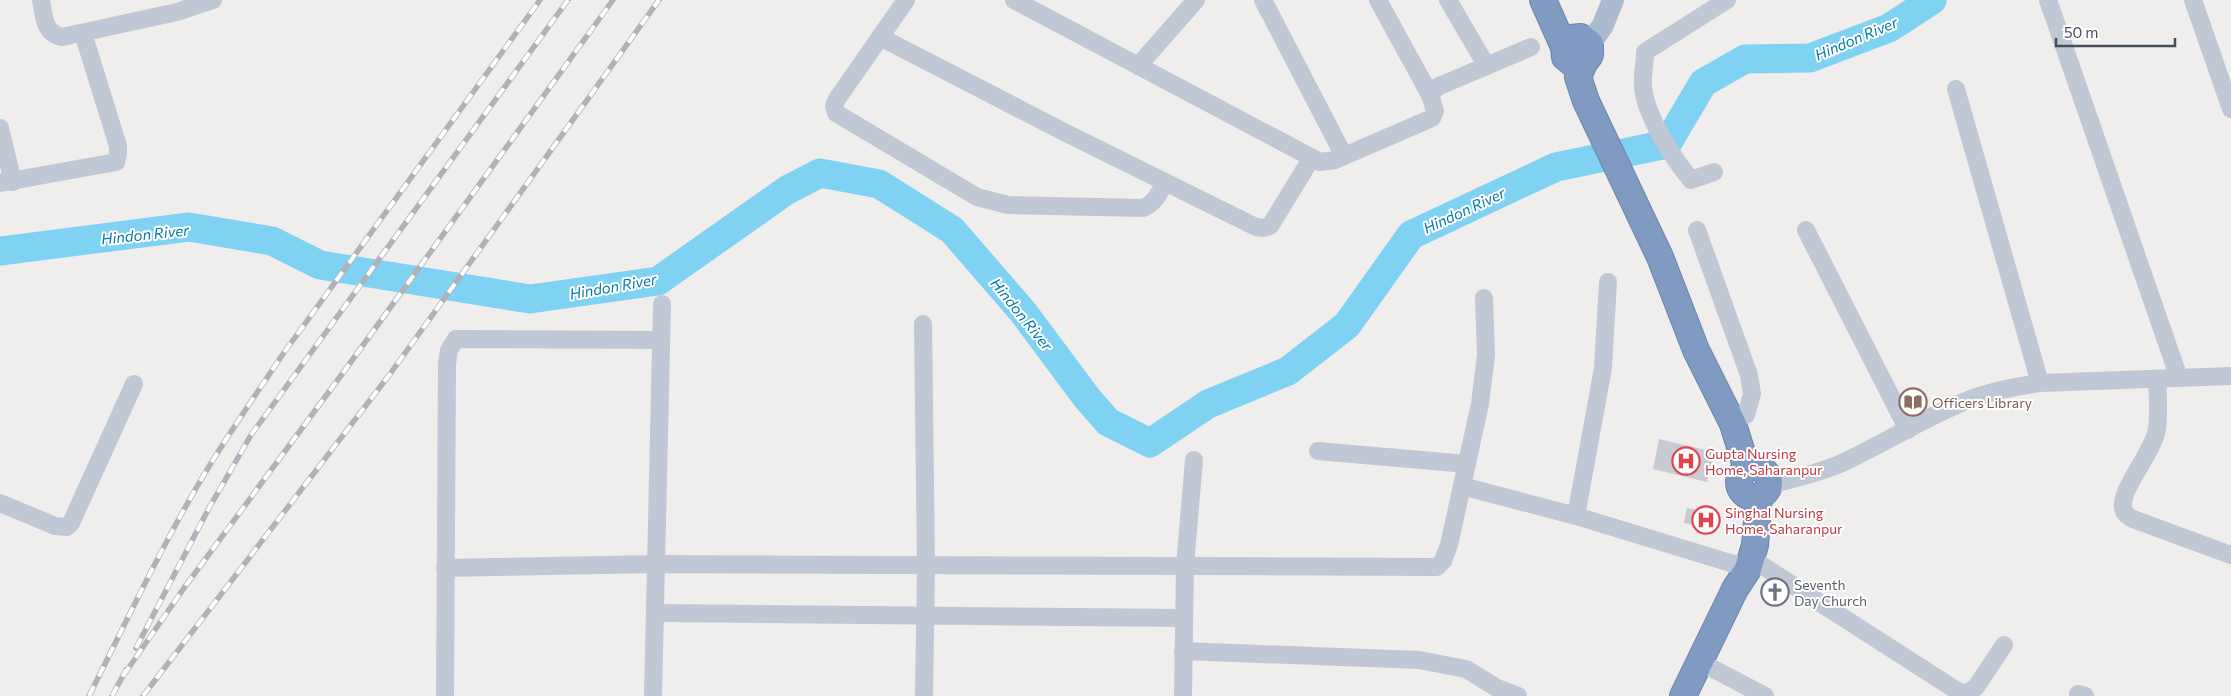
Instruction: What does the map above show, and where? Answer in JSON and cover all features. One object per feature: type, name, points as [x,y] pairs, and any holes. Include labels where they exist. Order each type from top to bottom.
[{"type":"highway","points":[[1543,0],[1564,46],[1565,57],[1568,62],[1573,64],[1587,54]]},
{"type":"highway","points":[[1587,54],[1578,77],[1586,101],[1660,257],[1696,350],[1733,424],[1756,483]]},
{"type":"highway","points":[[1682,311],[1703,336],[1746,415],[1756,483],[1741,571],[1683,696]]},
{"type":"main road","points":[[1587,54],[1603,25],[1613,0]]},
{"type":"street","points":[[41,0],[45,20],[54,36],[62,37],[177,12],[214,0]]},
{"type":"street","points":[[906,0],[837,99],[834,106],[836,112],[978,197],[1008,205],[1143,208],[1151,205],[1165,182]]},
{"type":"street","points":[[1014,0],[1036,5],[1138,66],[1311,159],[1320,162],[1328,162],[1344,156],[1432,118],[1435,111],[1430,95],[1378,0]]},
{"type":"street","points":[[1138,66],[1196,0]]},
{"type":"street","points":[[1263,0],[1344,156]]},
{"type":"street","points":[[1448,0],[1486,65]]},
{"type":"street","points":[[2048,0],[2179,378]]},
{"type":"street","points":[[2193,0],[2231,109]]},
{"type":"street","points":[[1714,172],[1691,180],[1674,159],[1654,122],[1643,88],[1645,52],[1724,1]]},
{"type":"street","points":[[0,128],[6,183],[116,162],[118,146],[83,33]]},
{"type":"street","points":[[880,37],[1064,132],[1256,227],[1264,228],[1270,226],[1311,159]]},
{"type":"street","points":[[1430,95],[1437,87],[1531,47]]},
{"type":"street","points":[[1956,89],[2040,383]]},
{"type":"street","points":[[1697,230],[1749,375],[1752,394],[1746,415]]},
{"type":"street","points":[[1806,230],[1908,430]]},
{"type":"street","points":[[1576,516],[1603,368],[1608,282]]},
{"type":"street","points":[[445,568],[656,564],[1437,567],[1443,561],[1449,545],[1480,404],[1486,355],[1484,298]]},
{"type":"street","points":[[653,696],[662,304]]},
{"type":"street","points":[[922,324],[926,566],[924,696]]},
{"type":"street","points":[[445,696],[447,364],[449,350],[456,339],[661,340]]},
{"type":"street","points":[[1756,483],[1803,477],[1840,464],[1976,397],[2013,387],[2040,383],[2231,376]]},
{"type":"street","points":[[2157,379],[2157,430],[2149,452],[2127,491],[2123,508],[2125,514],[2231,555]]},
{"type":"street","points":[[0,503],[55,526],[66,527],[70,523],[134,384]]},
{"type":"street","points":[[1318,451],[1467,464]]},
{"type":"street","points":[[1184,696],[1185,566],[1194,460]]},
{"type":"street","points":[[1462,486],[1576,516],[1741,571],[1959,692],[1968,693],[1976,687],[2004,645]]},
{"type":"street","points":[[655,613],[1184,618]]},
{"type":"street","points":[[1183,651],[1419,660],[1442,663],[1466,669],[1497,688],[1518,696]]},
{"type":"street","points":[[1700,662],[1765,696]]},
{"type":"building","points":[[1659,439],[1714,452],[1707,482],[1653,469]]},
{"type":"building","points":[[1687,508],[1715,514],[1711,529],[1684,523]]},
{"type":"waterway","name":"Hindon River","points":[[0,251],[189,227],[272,241],[320,265],[530,299],[658,281],[787,190],[820,173],[879,184],[952,230],[1023,312],[1087,398],[1108,422],[1150,443],[1208,404],[1288,371],[1347,325],[1411,235],[1556,167],[1667,144],[1703,83],[1745,59],[1810,58],[1889,28],[1932,0]]},
{"type":"railway","points":[[89,696],[176,524],[226,439],[283,354],[540,0]]},
{"type":"railway","points":[[136,648],[209,508],[251,435],[568,0]]},
{"type":"railway","points":[[123,676],[184,588],[345,370],[613,0]]},
{"type":"railway","points":[[143,696],[390,374],[659,0]]},
{"type":"railway","points":[[112,696],[126,670]]},
{"type":"place","name":"Officers Library","points":[[1913,402]]},
{"type":"place","name":"Gupta Nursing Home, Saharanpur","points":[[1686,461]]},
{"type":"place","name":"Singhal Nursing Home, Saharanpur","points":[[1706,520]]},
{"type":"place","name":"Seventh Day Church","points":[[1775,592]]}]
